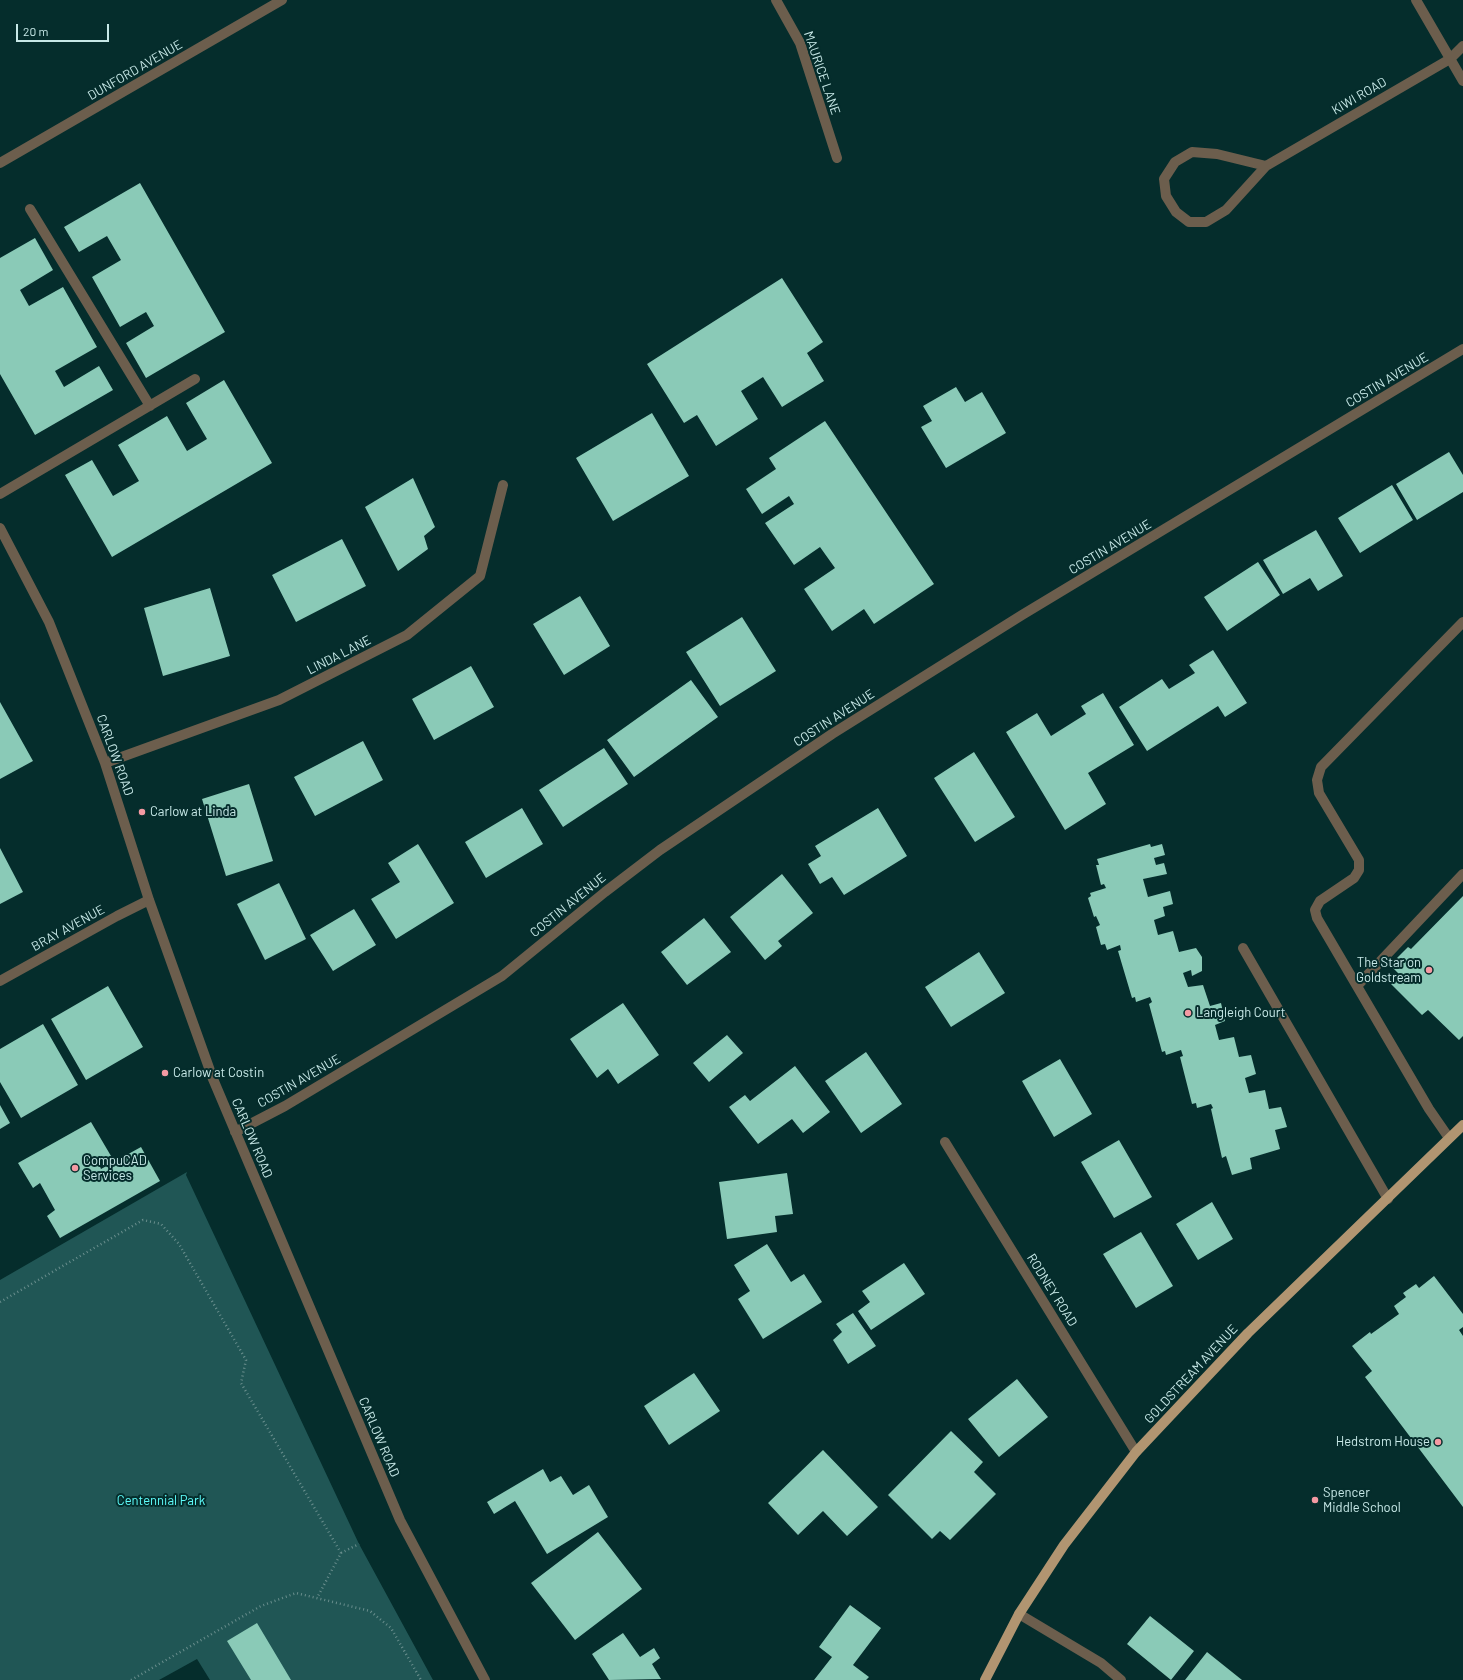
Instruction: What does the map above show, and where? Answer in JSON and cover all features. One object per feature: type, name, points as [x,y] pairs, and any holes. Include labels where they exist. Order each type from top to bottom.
[{"type":"main road","name":"GOLDSTREAM AVENUE","points":[[985,1680],[1020,1614],[1064,1545],[1136,1452],[1248,1333],[1463,1125]]},
{"type":"street","name":"DUNFORD AVENUE","points":[[0,163],[282,0]]},
{"type":"street","name":"MAURICE LANE","points":[[776,0],[800,43],[836,158]]},
{"type":"street","points":[[1416,0],[1463,81]]},
{"type":"street","name":"KIWI ROAD","points":[[1266,166],[1217,154],[1192,152],[1175,162],[1164,179],[1166,196],[1176,212],[1189,222],[1206,222],[1226,210],[1266,166],[1450,59],[1463,46]]},
{"type":"street","points":[[30,209],[150,406]]},
{"type":"street","name":"COSTIN AVENUE","points":[[235,1132],[285,1106],[502,976],[605,892],[660,850],[832,734],[1022,615],[1463,349]]},
{"type":"street","points":[[0,494],[195,379]]},
{"type":"street","name":"LINDA LANE","points":[[105,763],[279,700],[407,635],[480,576],[503,485]]},
{"type":"street","name":"CARLOW ROAD","points":[[0,528],[50,622],[105,763],[149,900],[213,1079],[235,1132],[400,1520],[485,1680]]},
{"type":"street","points":[[1449,1138],[1429,1109],[1317,918],[1315,910],[1320,901],[1354,878],[1360,870],[1359,860],[1319,793],[1317,780],[1321,767],[1463,622]]},
{"type":"street","points":[[1357,986],[1463,874]]},
{"type":"street","name":"BRAY AVENUE","points":[[0,981],[117,916],[149,900]]},
{"type":"street","points":[[1243,948],[1388,1199]]},
{"type":"street","name":"RODNEY ROAD","points":[[945,1142],[1136,1452]]},
{"type":"street","points":[[1020,1614],[1101,1663],[1121,1680]]},
{"type":"path","points":[[0,1302],[143,1220],[161,1224],[179,1244],[246,1360],[241,1383],[341,1553]]},
{"type":"path","points":[[317,1598],[341,1553],[359,1544]]},
{"type":"path","points":[[131,1680],[261,1606],[296,1593],[370,1611],[391,1628],[421,1680]]},
{"type":"green space","name":"Centennial Park","points":[[187,1172],[186,1175],[359,1544],[433,1680],[210,1680],[197,1659],[159,1680],[0,1680],[0,1280]]},
{"type":"building","points":[[140,183],[225,332],[146,378],[126,343],[154,326],[146,312],[120,327],[92,277],[121,260],[107,236],[79,252],[64,227]]},
{"type":"building","points":[[35,238],[53,270],[20,290],[29,306],[63,287],[97,347],[55,371],[64,387],[99,366],[113,390],[35,435],[0,374],[0,258]]},
{"type":"building","points":[[782,278],[823,342],[807,353],[824,381],[782,407],[763,377],[741,391],[758,419],[716,446],[697,415],[684,423],[647,364]]},
{"type":"building","points":[[224,380],[272,463],[112,557],[65,475],[92,460],[113,496],[139,481],[118,445],[167,416],[187,451],[207,439],[186,403]]},
{"type":"building","points":[[956,387],[965,402],[982,392],[1006,433],[946,468],[921,427],[932,421],[923,406]]},
{"type":"building","points":[[652,413],[689,476],[613,521],[576,458]]},
{"type":"building","points":[[825,421],[934,584],[874,624],[864,609],[832,631],[804,589],[835,568],[820,547],[794,565],[765,523],[794,504],[789,496],[762,514],[746,489],[776,469],[769,458]]},
{"type":"building","points":[[1449,452],[1463,475],[1463,492],[1417,520],[1396,484]]},
{"type":"building","points":[[413,478],[435,527],[424,536],[428,549],[398,571],[365,507]]},
{"type":"building","points":[[1392,485],[1413,520],[1360,553],[1338,518]]},
{"type":"building","points":[[1316,530],[1343,576],[1318,591],[1310,578],[1283,594],[1263,560]]},
{"type":"building","points":[[342,539],[366,586],[296,622],[272,575]]},
{"type":"building","points":[[1258,562],[1280,595],[1227,631],[1204,597]]},
{"type":"building","points":[[210,588],[230,656],[163,676],[144,608]]},
{"type":"building","points":[[580,596],[610,646],[564,675],[533,624]]},
{"type":"building","points":[[742,617],[776,671],[720,706],[686,652]]},
{"type":"building","points":[[1213,650],[1247,703],[1225,717],[1218,706],[1147,751],[1119,707],[1162,679],[1169,689],[1195,673],[1189,665]]},
{"type":"building","points":[[471,666],[494,707],[434,740],[412,699]]},
{"type":"building","points":[[691,680],[718,717],[634,777],[607,740]]},
{"type":"building","points":[[1103,693],[1134,745],[1088,773],[1106,804],[1065,830],[1006,732],[1037,713],[1051,736],[1086,714],[1081,706]]},
{"type":"building","points":[[0,702],[33,761],[0,779]]},
{"type":"building","points":[[363,741],[383,780],[315,816],[294,777]]},
{"type":"building","points":[[604,748],[628,784],[563,827],[539,790]]},
{"type":"building","points":[[974,752],[1015,817],[975,842],[934,778]]},
{"type":"building","points":[[249,784],[273,861],[226,876],[202,799]]},
{"type":"building","points":[[522,808],[543,844],[486,878],[465,842]]},
{"type":"building","points":[[878,808],[907,856],[844,895],[832,877],[820,884],[808,864],[821,856],[815,846]]},
{"type":"building","points":[[418,844],[454,903],[396,939],[371,899],[400,882],[388,863]]},
{"type":"building","name":"Langleigh Court","points":[[1150,844],[1151,847],[1162,844],[1165,855],[1154,858],[1156,865],[1164,863],[1167,874],[1143,879],[1148,897],[1170,891],[1173,904],[1163,907],[1165,916],[1154,920],[1158,935],[1173,931],[1179,952],[1196,948],[1202,957],[1202,971],[1192,976],[1191,970],[1183,973],[1188,987],[1203,985],[1210,1006],[1221,1003],[1225,1021],[1215,1025],[1219,1040],[1234,1037],[1239,1057],[1251,1055],[1256,1074],[1245,1078],[1249,1093],[1265,1090],[1269,1109],[1281,1107],[1287,1127],[1275,1130],[1280,1149],[1250,1158],[1252,1169],[1232,1175],[1226,1156],[1222,1158],[1211,1104],[1197,1108],[1196,1103],[1192,1104],[1180,1057],[1183,1056],[1181,1050],[1166,1055],[1165,1051],[1162,1052],[1149,1004],[1152,1002],[1150,997],[1136,1002],[1135,997],[1132,998],[1118,951],[1121,950],[1120,945],[1107,950],[1105,944],[1101,945],[1096,927],[1100,925],[1096,916],[1094,917],[1088,898],[1091,896],[1090,893],[1106,888],[1104,884],[1101,885],[1096,865],[1099,865],[1097,859]]},
{"type":"building","points":[[0,848],[23,892],[0,904]]},
{"type":"building","points":[[782,874],[813,913],[778,941],[782,946],[765,960],[730,917]]},
{"type":"building","points":[[279,883],[306,939],[265,960],[237,904]]},
{"type":"building","name":"The Star on Goldstream","points":[[1463,896],[1463,1036],[1459,1040],[1428,1010],[1422,1015],[1391,984],[1400,975],[1390,965],[1408,947],[1411,949]]},
{"type":"building","points":[[354,909],[376,945],[333,971],[310,935]]},
{"type":"building","points":[[704,918],[731,952],[687,985],[661,952]]},
{"type":"building","points":[[979,952],[1005,993],[951,1027],[925,987]]},
{"type":"building","points":[[108,986],[143,1047],[86,1080],[51,1019]]},
{"type":"building","points":[[623,1003],[659,1055],[618,1084],[608,1069],[597,1078],[570,1039]]},
{"type":"building","points":[[43,1024],[78,1085],[21,1118],[0,1082],[0,1049]]},
{"type":"building","points":[[727,1035],[743,1053],[709,1082],[693,1063]]},
{"type":"building","points":[[866,1052],[902,1104],[861,1133],[825,1081]]},
{"type":"building","points":[[1060,1059],[1092,1114],[1054,1137],[1022,1081]]},
{"type":"building","points":[[795,1066],[830,1112],[803,1133],[792,1119],[758,1144],[729,1107],[745,1095],[750,1101]]},
{"type":"building","points":[[0,1105],[10,1123],[0,1129]]},
{"type":"building","points":[[91,1122],[111,1156],[98,1162],[101,1169],[141,1147],[160,1181],[60,1238],[47,1216],[55,1210],[40,1183],[33,1188],[18,1163]]},
{"type":"building","points":[[1119,1140],[1152,1197],[1114,1218],[1081,1162]]},
{"type":"building","points":[[787,1173],[793,1214],[775,1216],[777,1232],[727,1239],[719,1182]]},
{"type":"building","points":[[1212,1202],[1233,1239],[1198,1260],[1176,1224]]},
{"type":"building","points":[[1141,1232],[1173,1286],[1136,1308],[1103,1254]]},
{"type":"building","points":[[767,1244],[791,1282],[804,1274],[822,1302],[763,1339],[738,1299],[750,1291],[734,1265]]},
{"type":"building","points":[[904,1263],[925,1294],[871,1330],[858,1311],[870,1302],[862,1291]]},
{"type":"building","name":"Hedstrom House","points":[[1434,1276],[1463,1314],[1463,1327],[1459,1330],[1463,1336],[1463,1507],[1365,1377],[1372,1371],[1352,1346],[1370,1332],[1371,1334],[1399,1314],[1394,1306],[1406,1297],[1403,1293],[1416,1284],[1419,1288]]},
{"type":"building","points":[[853,1313],[876,1346],[848,1364],[833,1340],[842,1332],[836,1324]]},
{"type":"building","points":[[694,1373],[720,1411],[669,1445],[644,1406]]},
{"type":"building","points":[[1017,1379],[1048,1417],[999,1457],[968,1419]]},
{"type":"building","points":[[951,1431],[983,1462],[974,1472],[996,1494],[950,1540],[940,1531],[932,1539],[888,1495]]},
{"type":"building","points":[[823,1450],[878,1507],[847,1536],[823,1511],[798,1535],[768,1503]]},
{"type":"building","points":[[543,1469],[550,1482],[561,1476],[573,1495],[589,1485],[608,1517],[547,1554],[515,1501],[494,1514],[487,1502]]},
{"type":"building","points":[[598,1532],[642,1589],[575,1640],[531,1583]]},
{"type":"building","points":[[850,1605],[881,1628],[853,1665],[869,1677],[866,1680],[814,1680],[832,1657],[819,1647]]},
{"type":"building","points":[[1150,1616],[1194,1651],[1171,1680],[1127,1644]]},
{"type":"building","points":[[257,1623],[291,1680],[251,1680],[227,1641]]},
{"type":"building","points":[[623,1633],[640,1657],[654,1648],[660,1658],[652,1664],[661,1679],[609,1680],[592,1654]]},
{"type":"building","points":[[1207,1652],[1242,1680],[1185,1680]]},
{"type":"place","name":"Carlow at Linda","points":[[142,812]]},
{"type":"place","name":"The Star on Goldstream","points":[[1429,970]]},
{"type":"place","name":"Langleigh Court","points":[[1188,1013]]},
{"type":"place","name":"Carlow at Costin","points":[[165,1073]]},
{"type":"place","name":"CompuCAD Services","points":[[75,1168]]},
{"type":"place","name":"Hedstrom House","points":[[1438,1442]]},
{"type":"place","name":"Spencer Middle School","points":[[1315,1500]]}]
